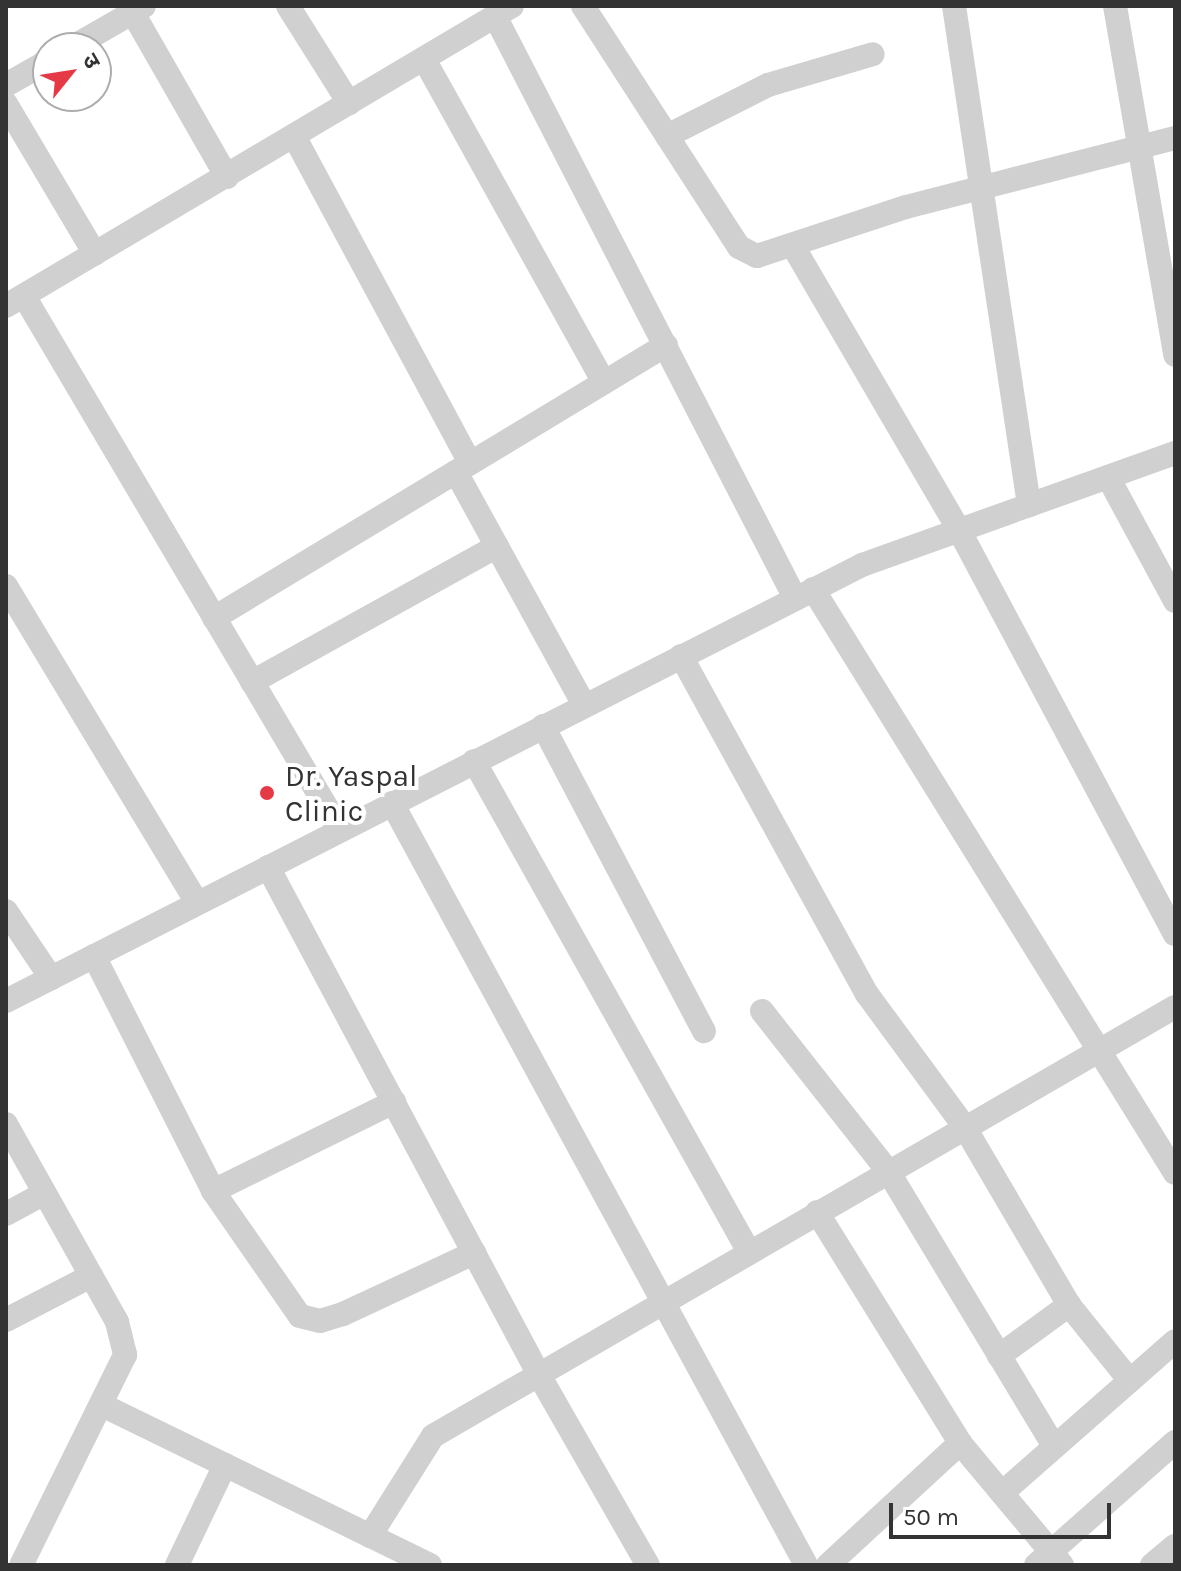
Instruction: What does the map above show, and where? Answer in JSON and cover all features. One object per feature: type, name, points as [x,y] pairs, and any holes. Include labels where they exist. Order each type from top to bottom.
[{"type":"street","points":[[288,6],[349,103]]},
{"type":"street","points":[[954,6],[984,187],[1029,505]]},
{"type":"street","points":[[1115,6],[1175,355]]},
{"type":"street","points":[[587,7],[739,247],[768,256],[984,187],[1175,138]]},
{"type":"street","points":[[99,32],[139,9],[227,177]]},
{"type":"street","points":[[340,830],[214,618],[15,301],[503,11],[666,345],[804,594],[1175,1173]]},
{"type":"street","points":[[667,136],[768,85],[873,54]]},
{"type":"street","points":[[424,59],[604,382]]},
{"type":"street","points":[[6,85],[32,70]]},
{"type":"street","points":[[6,104],[95,254]]},
{"type":"street","points":[[294,136],[463,467],[497,546],[584,705]]},
{"type":"street","points":[[793,246],[959,530],[1175,934]]},
{"type":"street","points":[[214,618],[666,345]]},
{"type":"street","points":[[6,1001],[862,565],[1175,453]]},
{"type":"street","points":[[1108,477],[1165,556],[1175,601]]},
{"type":"street","points":[[252,682],[497,546]]},
{"type":"street","points":[[6,586],[197,903]]},
{"type":"street","points":[[681,656],[867,994],[964,1126],[1069,1305],[1130,1381]]},
{"type":"street","points":[[543,726],[704,1031]]},
{"type":"street","points":[[474,761],[749,1252]]},
{"type":"street","points":[[392,803],[806,1565]]},
{"type":"street","points":[[268,867],[539,1375],[648,1565]]},
{"type":"street","points":[[6,911],[51,978]]},
{"type":"street","points":[[94,956],[213,1191],[282,1295],[300,1316],[320,1321],[474,1253]]},
{"type":"street","points":[[370,1536],[433,1436],[1095,1050],[1175,1007]]},
{"type":"street","points":[[762,1011],[888,1171],[1054,1446]]},
{"type":"street","points":[[213,1191],[394,1102]]},
{"type":"street","points":[[6,1124],[117,1322],[125,1355],[21,1565]]},
{"type":"street","points":[[6,1214],[43,1194]]},
{"type":"street","points":[[817,1212],[960,1443],[1002,1493],[1050,1561],[1175,1442]]},
{"type":"street","points":[[6,1320],[91,1276]]},
{"type":"street","points":[[999,1356],[1069,1305]]},
{"type":"street","points":[[1002,1493],[1175,1341]]},
{"type":"street","points":[[102,1405],[430,1565]]},
{"type":"street","points":[[828,1565],[960,1443]]},
{"type":"street","points":[[177,1565],[225,1465]]},
{"type":"street","points":[[1152,1565],[1175,1546]]},
{"type":"place","name":"Dr. Yaspal Clinic","points":[[267,793]]}]
